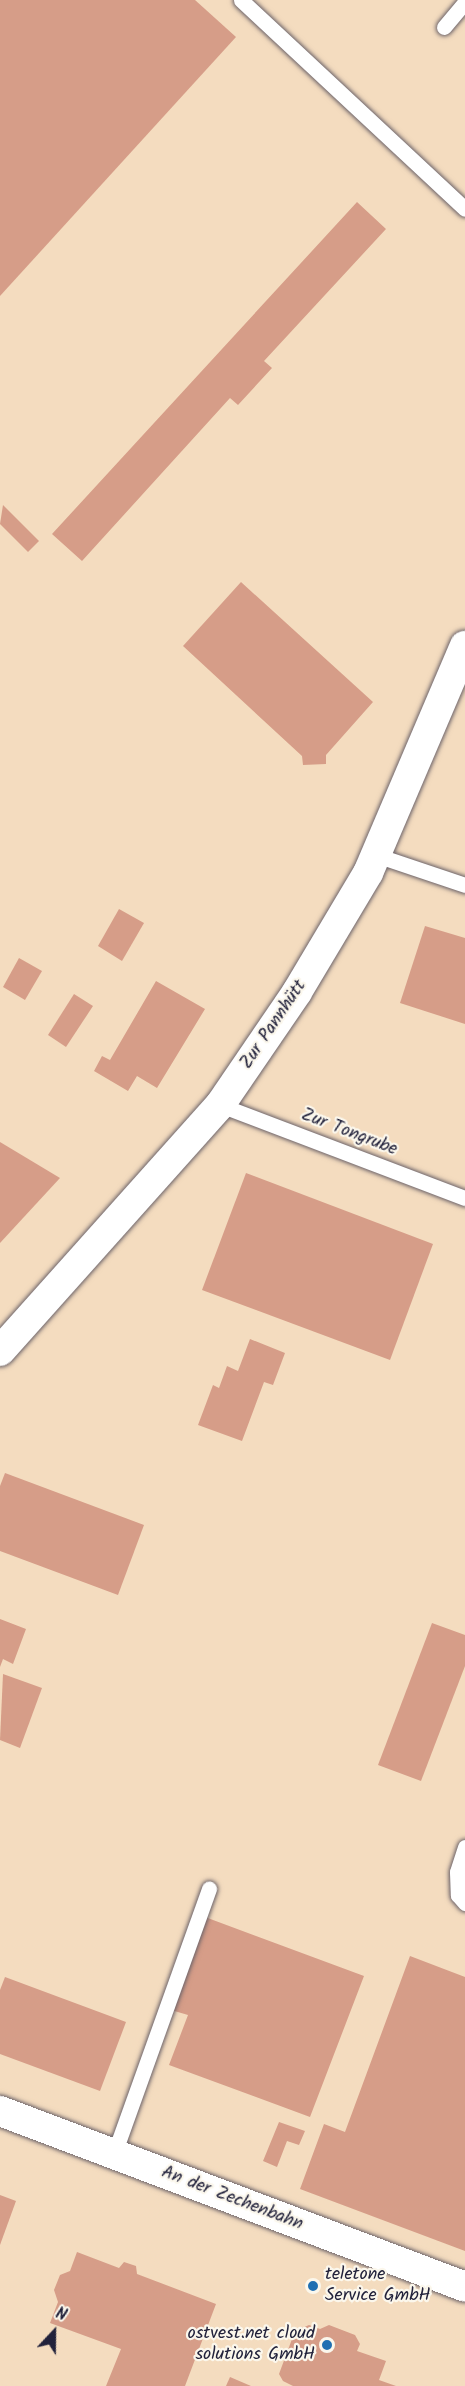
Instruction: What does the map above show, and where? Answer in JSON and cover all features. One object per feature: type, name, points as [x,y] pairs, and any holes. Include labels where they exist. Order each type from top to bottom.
[{"type":"street","name":"Zur Pannhütt","points":[[0,1351],[220,1105],[297,992],[376,855],[465,645]]},
{"type":"street","name":"An der Zechenbahn","points":[[0,2111],[465,2287]]},
{"type":"lane","points":[[241,0],[465,209]]},
{"type":"lane","points":[[444,27],[465,2]]},
{"type":"lane","points":[[376,855],[465,885]]},
{"type":"lane","name":"Zur Tongrube","points":[[220,1105],[465,1198]]},
{"type":"lane","points":[[465,1847],[457,1872],[458,1895],[465,1903]]},
{"type":"lane","points":[[114,2154],[209,1888]]},
{"type":"building","points":[[0,0],[195,0],[236,37],[0,296]]},
{"type":"building","points":[[357,202],[386,229],[264,361],[272,368],[238,405],[230,398],[82,561],[52,534]]},
{"type":"building","points":[[3,505],[39,541],[28,552],[0,524]]},
{"type":"building","points":[[241,582],[373,702],[326,755],[326,764],[303,765],[302,756],[183,646]]},
{"type":"building","points":[[119,909],[144,923],[122,961],[98,946]]},
{"type":"building","points":[[425,926],[465,938],[465,1024],[400,1003]]},
{"type":"building","points":[[19,958],[42,971],[25,1000],[3,987]]},
{"type":"building","points":[[156,981],[205,1009],[157,1088],[137,1076],[128,1091],[94,1071],[102,1056],[110,1060]]},
{"type":"building","points":[[74,994],[93,1006],[66,1047],[48,1035]]},
{"type":"building","points":[[0,1142],[60,1178],[0,1243]]},
{"type":"building","points":[[246,1173],[433,1244],[390,1360],[202,1290]]},
{"type":"building","points":[[250,1339],[285,1353],[273,1385],[264,1382],[242,1441],[198,1425],[213,1385],[219,1388],[227,1366],[238,1371]]},
{"type":"building","points":[[5,1473],[144,1525],[118,1595],[0,1551],[0,1486]]},
{"type":"building","points":[[0,1619],[26,1629],[13,1664],[3,1659],[0,1667]]},
{"type":"building","points":[[432,1623],[465,1635],[465,1666],[421,1781],[378,1765]]},
{"type":"building","points":[[3,1674],[42,1688],[20,1748],[0,1740]]},
{"type":"building","points":[[205,1917],[364,1976],[310,2117],[169,2065],[188,2015],[171,2010]]},
{"type":"building","points":[[410,1956],[465,1977],[465,2251],[300,2189],[324,2124],[345,2132]]},
{"type":"building","points":[[5,1977],[126,2022],[100,2091],[0,2054],[0,1990]]},
{"type":"building","points":[[279,2122],[305,2131],[299,2145],[287,2141],[277,2167],[263,2161]]},
{"type":"building","points":[[0,2195],[16,2201],[0,2245]]},
{"type":"building","points":[[77,2252],[119,2268],[124,2262],[136,2266],[137,2274],[216,2304],[185,2386],[106,2386],[121,2349],[50,2323],[58,2302],[54,2290],[60,2275],[70,2271]]},
{"type":"building","points":[[309,2325],[320,2329],[329,2325],[355,2335],[360,2344],[357,2351],[386,2361],[379,2380],[396,2386],[293,2386],[283,2381],[279,2374],[295,2331]]},
{"type":"building","points":[[230,2377],[251,2386],[226,2386]]},
{"type":"place","name":"teletone Service GmbH","points":[[313,2286]]},
{"type":"place","name":"ostvest.net cloud solutions GmbH","points":[[327,2345]]}]
